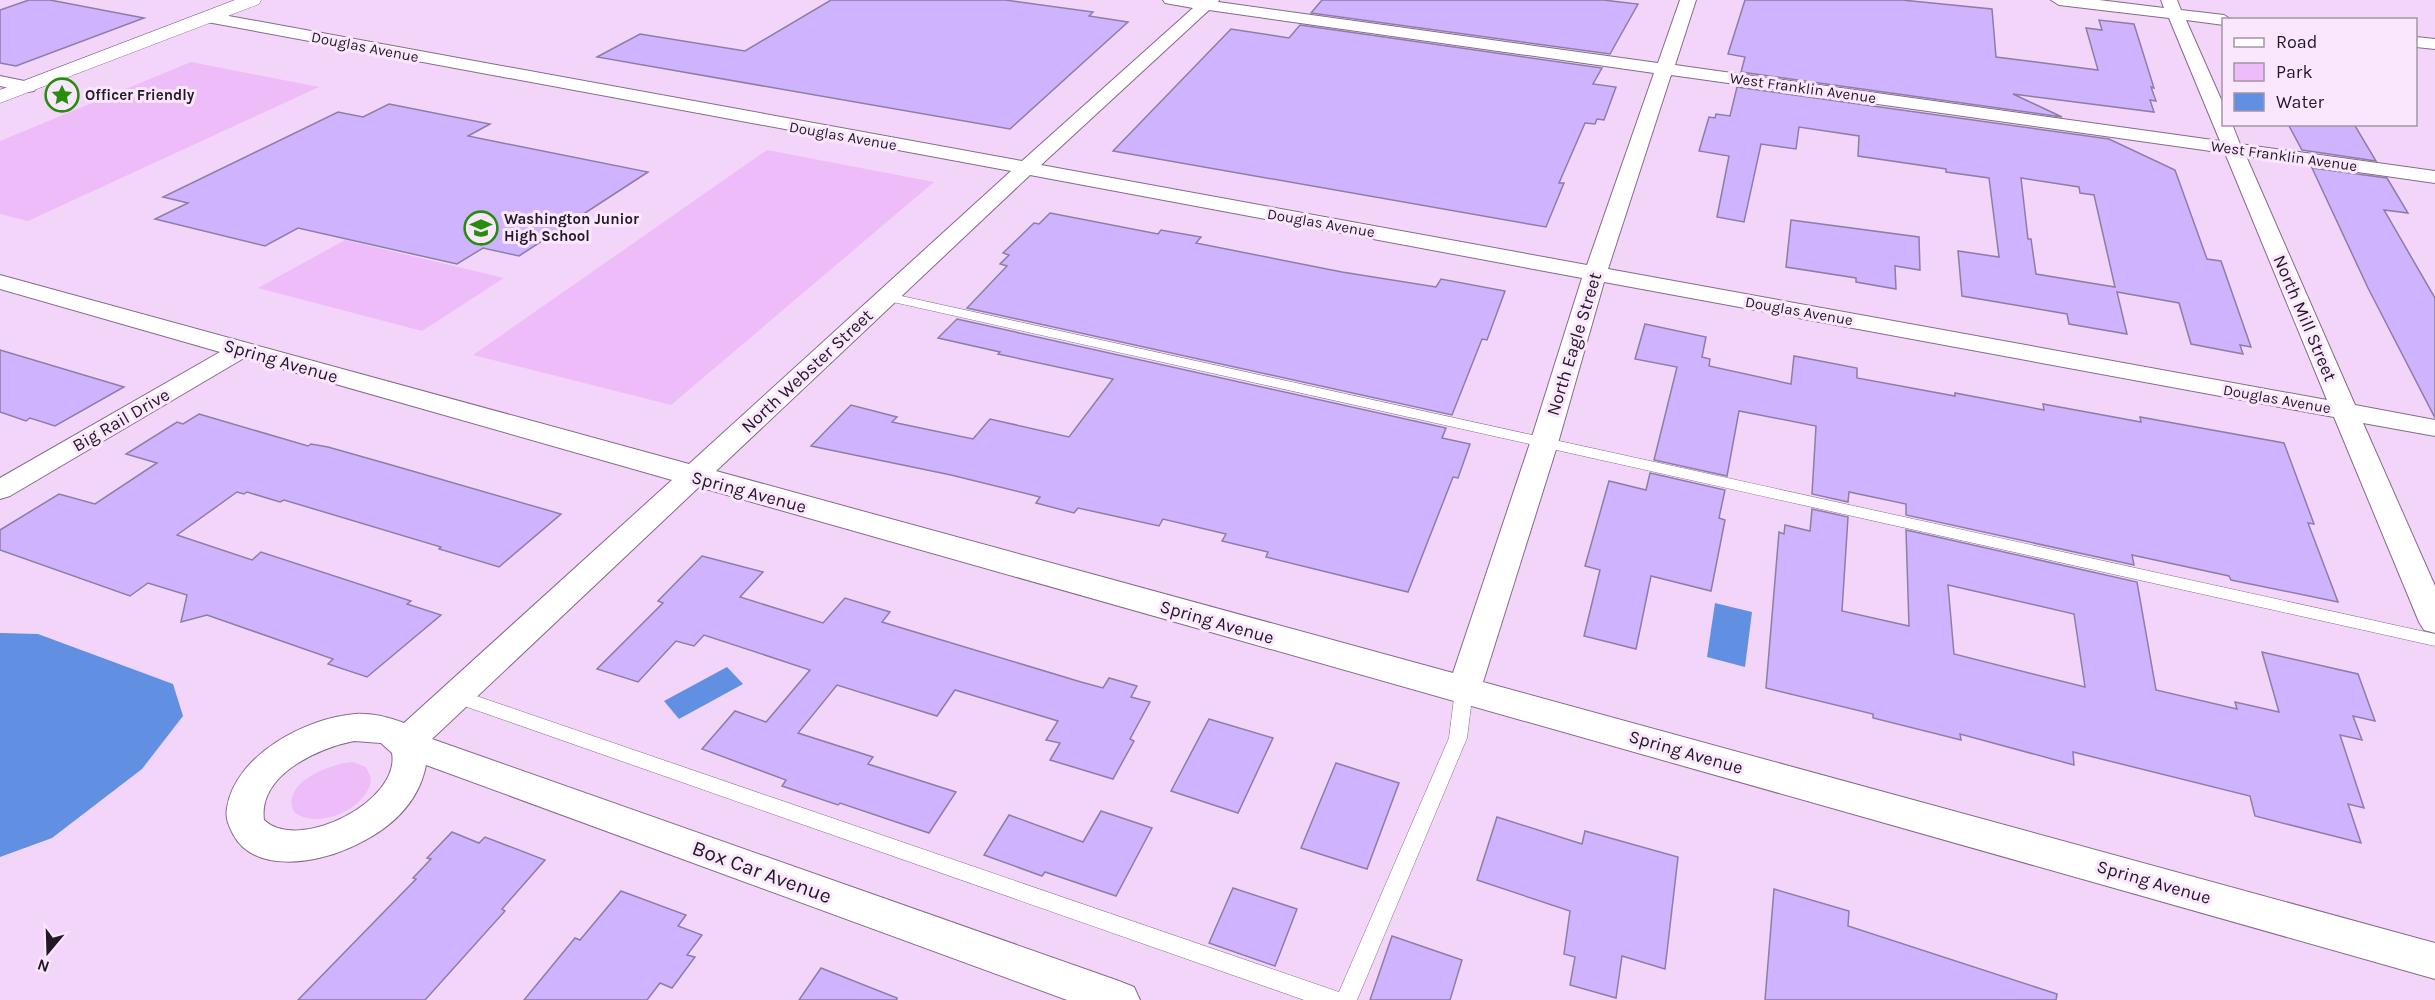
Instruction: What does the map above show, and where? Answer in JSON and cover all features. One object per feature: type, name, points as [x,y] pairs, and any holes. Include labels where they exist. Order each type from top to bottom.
[{"type":"main road","points":[[0,98],[252,0]]},
{"type":"street","name":"West Franklin Avenue","points":[[1170,0],[1208,2],[2435,177]]},
{"type":"street","name":"North Eagle Street","points":[[1464,690],[1544,443],[1595,273],[1688,0]]},
{"type":"street","points":[[2059,0],[2172,7],[2222,20]]},
{"type":"street","name":"North Webster Street","points":[[405,742],[1208,2]]},
{"type":"street","name":"North Mill Street","points":[[2172,7],[2222,124]]},
{"type":"street","name":"Douglas Avenue","points":[[207,17],[2435,428]]},
{"type":"street","points":[[2417,42],[2435,44]]},
{"type":"street","points":[[0,81],[28,87]]},
{"type":"street","name":"North Mill Street","points":[[2223,126],[2435,622]]},
{"type":"street","name":"Spring Avenue","points":[[0,282],[2435,961]]},
{"type":"street","name":"Big Rail Drive","points":[[0,490],[241,350]]},
{"type":"street","name":"Box Car Avenue","points":[[405,742],[1119,1000]]},
{"type":"lane","points":[[888,297],[2435,640]]},
{"type":"lane","points":[[1346,1000],[1458,738],[1464,690]]},
{"type":"lane","points":[[456,696],[1333,1000]]},
{"type":"green space","points":[[191,62],[319,87],[28,221],[0,214],[0,141]]},
{"type":"green space","points":[[767,150],[934,182],[671,405],[473,355]]},
{"type":"green space","points":[[345,240],[504,278],[422,331],[258,288]]},
{"type":"green space","points":[[353,762],[366,767],[371,778],[362,799],[352,807],[328,818],[304,817],[294,812],[291,802],[294,792],[301,784],[321,771]]},
{"type":"water","points":[[1715,603],[1752,612],[1745,667],[1707,657]]},
{"type":"water","points":[[0,633],[38,634],[173,684],[183,716],[142,769],[52,838],[0,857]]},
{"type":"water","points":[[727,667],[743,684],[679,719],[664,701]]},
{"type":"building","points":[[29,0],[50,0],[144,18],[16,66],[0,63],[0,10]]},
{"type":"building","points":[[831,0],[1005,0],[1093,12],[1089,16],[1128,22],[1010,129],[597,57],[640,34],[745,51]]},
{"type":"building","points":[[1322,0],[1603,0],[1638,4],[1610,54],[1311,13]]},
{"type":"building","points":[[1745,0],[1902,0],[1992,9],[1996,57],[2098,70],[2086,28],[2102,30],[2099,20],[2134,24],[2154,88],[2151,87],[2156,101],[2150,100],[2154,112],[2013,94],[2062,117],[1741,72],[1745,57],[1728,54]]},
{"type":"building","points":[[1300,25],[1602,68],[1593,84],[1616,87],[1604,120],[1597,119],[1595,124],[1585,123],[1559,183],[1564,183],[1546,227],[1113,151],[1231,29],[1289,38]]},
{"type":"building","points":[[1737,87],[2109,139],[2175,170],[2207,259],[2221,261],[2251,347],[2240,345],[2243,354],[2191,344],[2179,303],[2117,292],[2127,334],[2069,324],[2067,314],[1962,296],[1958,251],[1999,257],[1989,178],[1858,156],[1859,136],[1799,127],[1796,149],[1761,144],[1744,222],[1717,217],[1729,156],[1699,151],[1709,117],[1715,118],[1716,114],[1730,116]],"holes":[[[2021,178],[2079,187],[2080,193],[2094,195],[2115,287],[2036,274],[2031,239],[2028,239]]]},
{"type":"building","points":[[389,104],[490,124],[468,136],[648,172],[519,256],[483,248],[457,264],[298,228],[265,246],[155,219],[188,203],[163,197],[338,112],[363,117]]},
{"type":"building","points":[[2289,126],[2355,126],[2376,161],[2302,150]]},
{"type":"building","points":[[2312,168],[2387,178],[2408,213],[2384,210],[2435,298],[2435,418],[2368,288]]},
{"type":"building","points":[[1050,213],[1158,234],[1161,230],[1201,237],[1196,243],[1342,272],[1436,287],[1441,279],[1505,291],[1487,340],[1482,339],[1452,415],[967,308],[1007,266],[1000,264],[1009,255],[1003,253],[1034,223],[1039,224]]},
{"type":"building","points":[[1791,220],[1919,237],[1920,270],[1895,266],[1896,289],[1856,282],[1856,278],[1786,267]]},
{"type":"building","points":[[957,319],[1446,428],[1442,438],[1470,444],[1458,478],[1453,477],[1408,592],[1266,557],[1268,552],[1222,541],[1226,534],[1163,519],[1159,526],[1078,508],[1074,513],[1036,503],[1040,497],[951,475],[811,446],[851,405],[897,417],[892,422],[973,439],[990,419],[1069,437],[1113,379],[998,354],[1000,352],[938,338]]},
{"type":"building","points":[[1645,324],[1706,337],[1702,357],[1710,359],[1709,366],[1791,384],[1794,356],[1857,368],[1857,378],[1955,396],[1955,393],[2044,410],[2043,404],[2141,422],[2140,417],[2284,443],[2314,524],[2308,523],[2338,602],[2231,580],[2229,576],[2132,555],[2134,565],[1906,515],[1906,504],[1849,492],[1848,502],[1812,494],[1816,426],[1739,411],[1727,476],[1654,460],[1677,367],[1635,359]]},
{"type":"building","points":[[0,350],[124,387],[55,426],[30,418],[26,421],[0,412]]},
{"type":"building","points":[[199,414],[308,446],[311,444],[328,447],[561,514],[499,567],[439,549],[441,547],[284,500],[280,502],[247,492],[244,494],[237,492],[177,535],[252,560],[261,552],[411,601],[407,604],[441,615],[367,677],[328,664],[333,659],[207,615],[181,622],[187,595],[148,583],[130,596],[0,550],[0,530],[59,494],[95,504],[157,463],[126,454],[177,422],[183,424]]},
{"type":"building","points":[[1650,473],[1725,490],[1719,518],[1725,520],[1711,591],[1651,576],[1636,649],[1584,636],[1600,570],[1585,566],[1609,481],[1646,490]]},
{"type":"building","points":[[1812,509],[1848,517],[1842,611],[1909,626],[1906,530],[2137,582],[2156,690],[2237,709],[2235,702],[2279,712],[2262,652],[2358,674],[2375,721],[2353,716],[2362,740],[2340,735],[2364,808],[2348,804],[2361,843],[2255,816],[2250,796],[2073,752],[2074,765],[1960,734],[1961,740],[1873,718],[1873,714],[1766,688],[1779,532],[1784,534],[1785,525],[1810,531]],"holes":[[[1948,585],[2074,614],[2085,687],[1954,654]]]},
{"type":"building","points":[[702,556],[763,572],[740,597],[823,623],[845,598],[890,612],[882,622],[1081,682],[1103,688],[1109,678],[1137,686],[1131,697],[1150,702],[1130,739],[1134,741],[1113,779],[1050,760],[1060,743],[1046,740],[1058,721],[955,690],[937,716],[837,685],[798,733],[873,757],[868,764],[956,792],[929,833],[840,803],[838,805],[782,786],[786,780],[702,749],[735,711],[766,722],[810,670],[704,635],[694,646],[676,641],[638,682],[597,669],[663,603],[658,601]]},
{"type":"building","points":[[1209,719],[1273,738],[1238,813],[1171,791]]},
{"type":"building","points":[[1336,763],[1399,783],[1367,869],[1301,848]]},
{"type":"building","points":[[1101,811],[1152,828],[1116,896],[1045,872],[1042,876],[984,855],[1009,815],[1083,842]]},
{"type":"building","points":[[1497,817],[1582,844],[1585,831],[1678,857],[1665,969],[1622,956],[1616,998],[1570,985],[1575,957],[1564,954],[1570,911],[1477,880]]},
{"type":"building","points":[[452,832],[479,843],[485,837],[545,860],[502,909],[505,911],[425,1000],[298,1000],[416,879],[413,878],[431,859],[427,858]]},
{"type":"building","points":[[1233,888],[1297,909],[1275,966],[1209,943]]},
{"type":"building","points":[[1774,889],[1849,911],[1848,926],[2057,994],[2056,1000],[1765,1000]]},
{"type":"building","points":[[621,891],[686,915],[678,926],[702,935],[687,955],[695,957],[672,988],[660,983],[647,1000],[524,1000],[575,938],[580,940]]},
{"type":"building","points":[[1392,936],[1462,960],[1450,1000],[1370,1000]]},
{"type":"building","points":[[821,968],[897,998],[897,1000],[799,1000]]},
{"type":"place","name":"Officer Friendly","points":[[62,95]]},
{"type":"place","name":"Washington Junior High School","points":[[481,228]]}]
